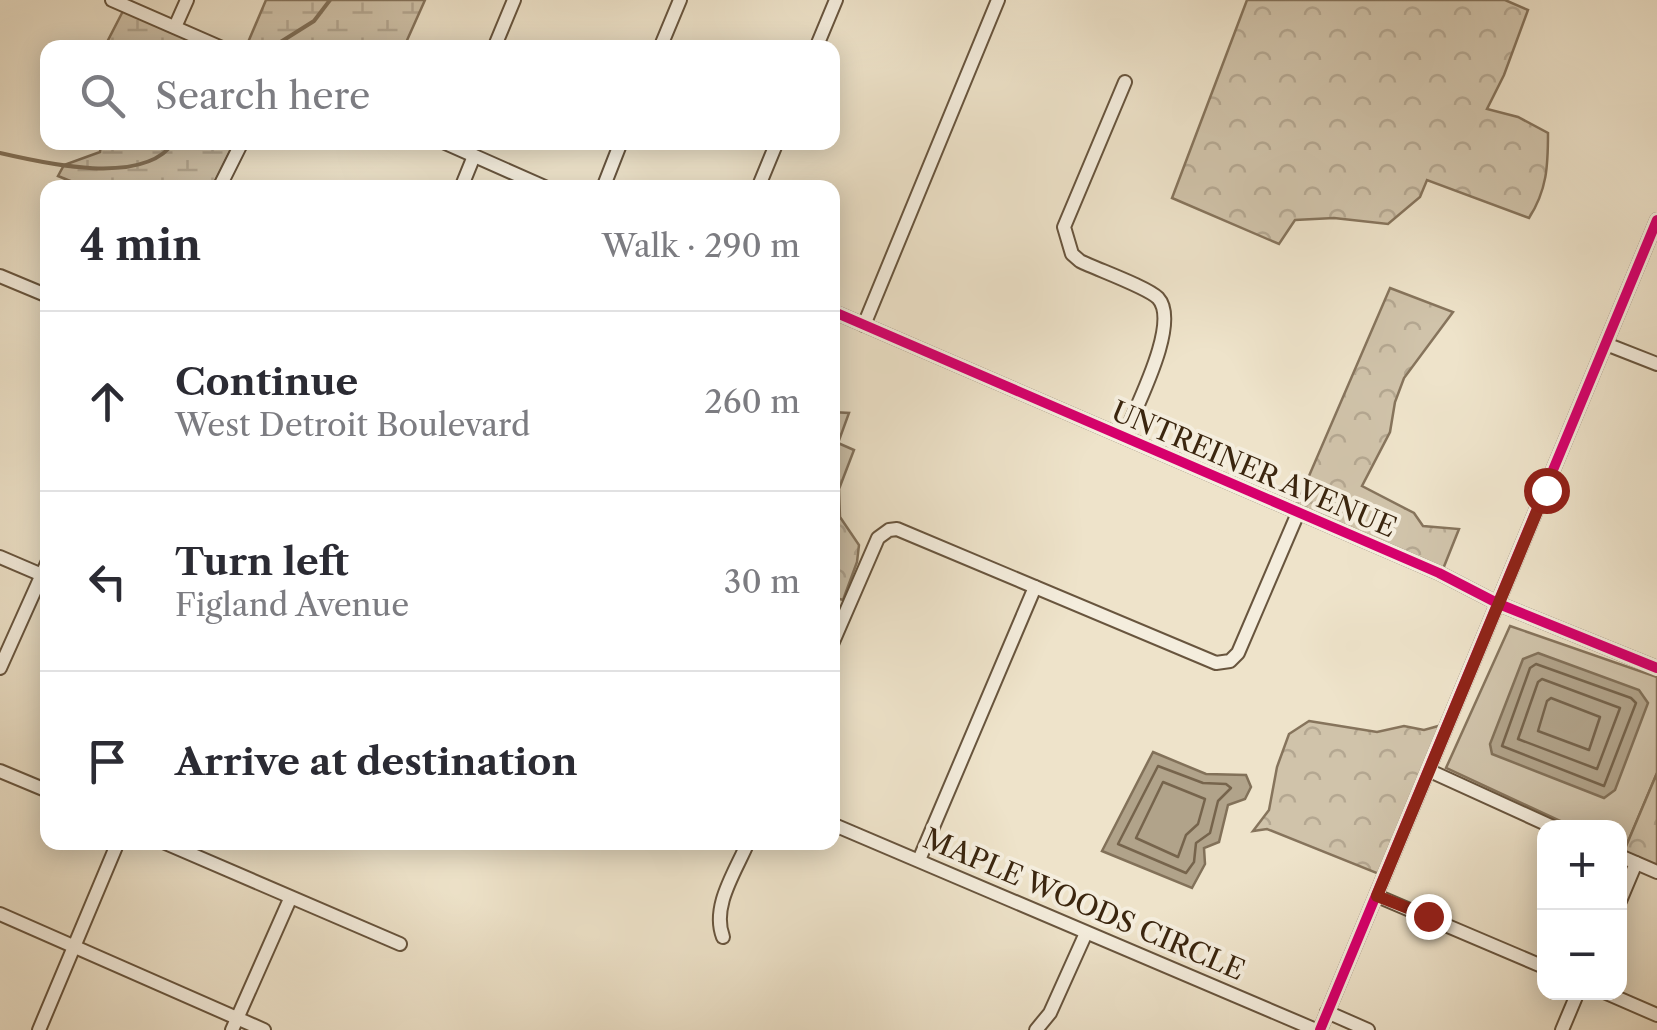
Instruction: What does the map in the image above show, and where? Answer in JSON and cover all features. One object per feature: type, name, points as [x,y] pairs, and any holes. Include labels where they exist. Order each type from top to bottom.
[{"type":"street","points":[[112,0],[204,40]]},
{"type":"street","points":[[176,28],[186,0]]},
{"type":"street","points":[[497,40],[514,0]]},
{"type":"street","points":[[663,40],[680,0]]},
{"type":"street","points":[[819,40],[836,0]]},
{"type":"street","points":[[864,325],[998,0]]},
{"type":"street","points":[[1124,438],[1164,334],[1166,314],[1157,297],[1080,261],[1072,254],[1064,227],[1126,82]]},
{"type":"street","points":[[224,180],[238,150]]},
{"type":"street","points":[[462,150],[529,180]]},
{"type":"street","points":[[606,180],[619,150]]},
{"type":"street","points":[[761,180],[774,150]]},
{"type":"street","points":[[464,180],[474,156]]},
{"type":"street","points":[[1318,1030],[1430,771],[1657,220]]},
{"type":"street","points":[[0,276],[40,293]]},
{"type":"street","name":"UNTREINER AVENUE","points":[[840,314],[1483,593],[1499,604],[1657,668]]},
{"type":"street","points":[[1606,344],[1657,364]]},
{"type":"street","points":[[840,626],[878,538],[889,530],[902,530],[1216,663],[1224,663],[1238,653],[1298,513]]},
{"type":"street","points":[[0,557],[40,574]]},
{"type":"street","points":[[0,668],[40,579]]},
{"type":"street","points":[[918,860],[1035,587]]},
{"type":"street","points":[[0,771],[40,788]]},
{"type":"street","points":[[1430,771],[1537,820]]},
{"type":"street","name":"MAPLE WOODS CIRCLE","points":[[840,827],[1318,1030]]},
{"type":"street","points":[[39,1030],[115,850]]},
{"type":"street","points":[[180,850],[400,944]]},
{"type":"street","points":[[722,937],[721,905],[745,850]]},
{"type":"street","points":[[1627,859],[1657,872]]},
{"type":"street","points":[[1627,884],[1636,863]]},
{"type":"street","points":[[1377,896],[1537,964]]},
{"type":"street","points":[[234,1024],[290,899]]},
{"type":"street","points":[[0,914],[234,1024],[264,1030]]},
{"type":"street","points":[[1036,1030],[1050,1013],[1086,932]]},
{"type":"street","points":[[1562,1030],[1575,1000]]},
{"type":"street","points":[[1622,1000],[1657,1015]]},
{"type":"street","points":[[1328,1012],[1368,1030]]},
{"type":"green space","points":[[266,0],[425,0],[407,40],[249,40]]},
{"type":"green space","points":[[1247,0],[1505,0],[1528,10],[1487,109],[1518,117],[1548,133],[1545,177],[1529,218],[1427,180],[1420,197],[1388,224],[1334,218],[1295,220],[1279,244],[1172,198]]},
{"type":"green space","points":[[123,11],[190,40],[108,40]]},
{"type":"green space","points":[[230,150],[216,180],[68,180],[58,176],[64,165],[100,152]]},
{"type":"green space","points":[[1390,288],[1453,312],[1404,378],[1390,432],[1362,486],[1414,513],[1423,526],[1459,529],[1443,569],[1296,506]]},
{"type":"green space","points":[[840,412],[849,413],[840,438]]},
{"type":"green space","points":[[840,444],[854,450],[840,486]]},
{"type":"green space","points":[[840,517],[859,545],[843,600],[840,599]]},
{"type":"green space","points":[[1510,626],[1657,677],[1657,773],[1627,844],[1627,820],[1558,820],[1446,768]]},
{"type":"green space","points":[[1309,721],[1377,732],[1404,726],[1424,730],[1442,725],[1379,874],[1267,829],[1253,831],[1269,810],[1277,767],[1289,734]]},
{"type":"green space","points":[[1657,773],[1657,866],[1627,852]]},
{"type":"water","points":[[1538,653],[1639,690],[1648,703],[1615,790],[1604,798],[1492,754],[1490,744],[1523,659]]},
{"type":"water","points":[[1153,752],[1206,774],[1246,775],[1251,787],[1245,799],[1228,805],[1219,842],[1204,848],[1205,864],[1192,888],[1102,851]]},
{"type":"waterway","points":[[284,40],[314,21],[330,0]]},
{"type":"waterway","points":[[0,153],[66,166],[117,168],[140,164],[166,150]]},
{"type":"cycle path","points":[[1320,1030],[1657,220]]},
{"type":"cycle path","points":[[840,314],[1439,573],[1499,604],[1657,668]]},
{"type":"route","points":[[1428,916],[1377,896],[1546,490]]}]
